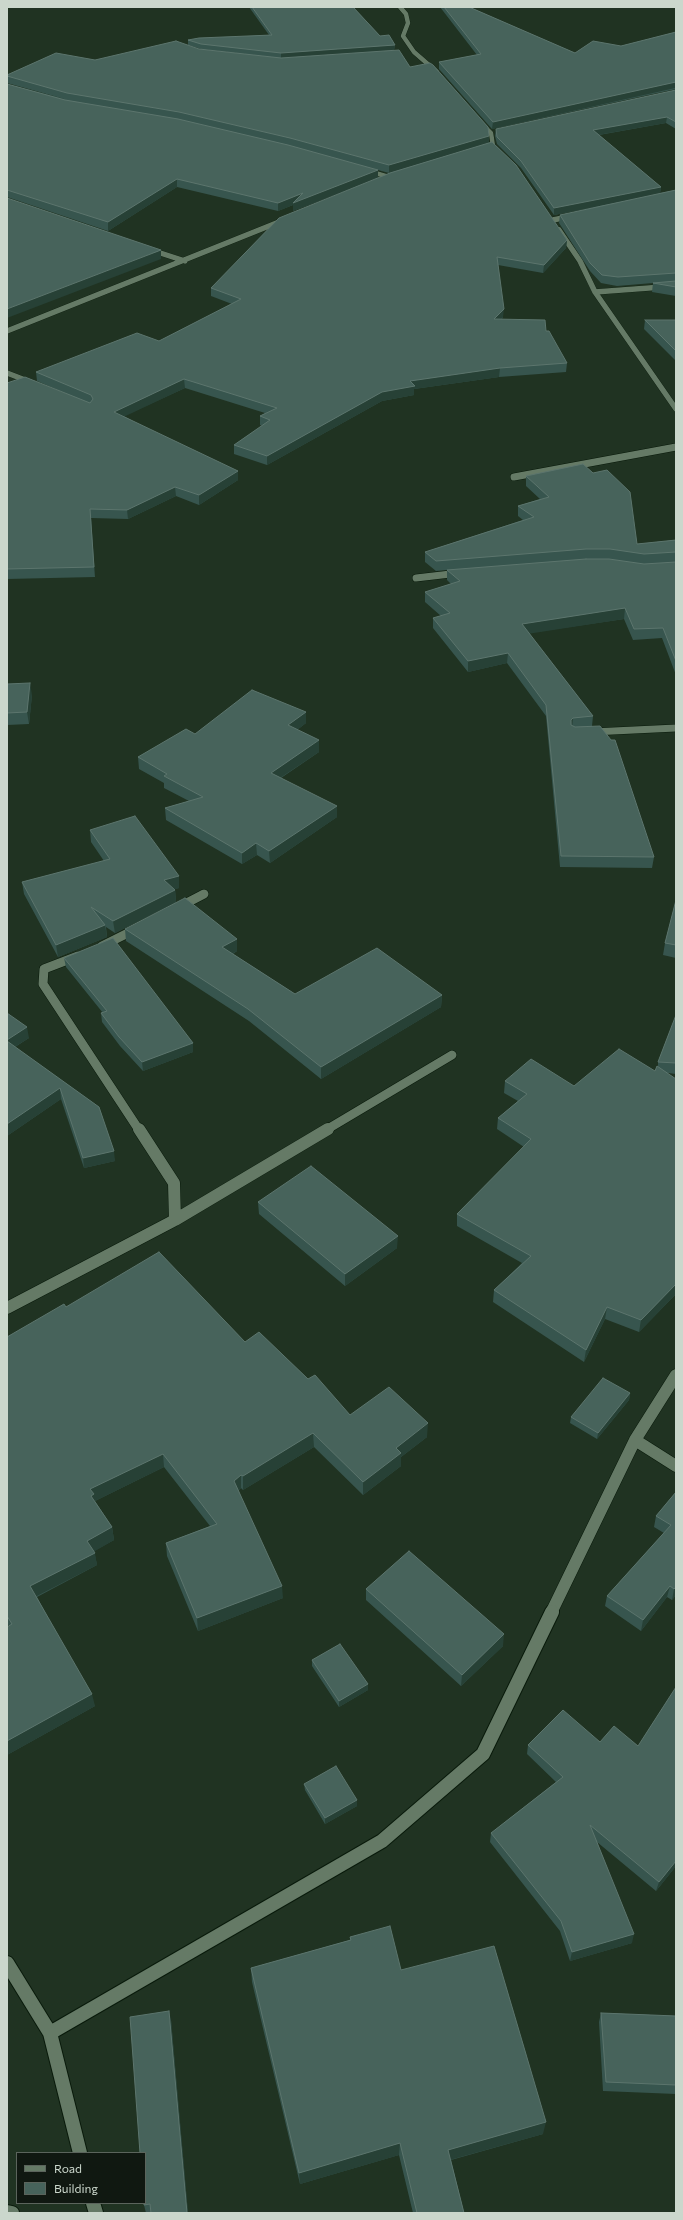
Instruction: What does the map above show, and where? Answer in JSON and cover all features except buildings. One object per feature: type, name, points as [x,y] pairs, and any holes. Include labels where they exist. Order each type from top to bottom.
[{"type":"street","points":[[400,7],[406,14],[408,23],[403,36],[414,52],[440,76]]},
{"type":"street","points":[[406,52],[414,52]]},
{"type":"street","points":[[475,116],[490,133],[493,146],[503,156]]},
{"type":"street","points":[[490,133],[498,132]]},
{"type":"street","points":[[486,148],[493,146]]},
{"type":"street","points":[[358,168],[388,176]]},
{"type":"street","points":[[381,179],[396,174]]},
{"type":"street","points":[[549,214],[580,261],[595,292],[676,409]]},
{"type":"street","points":[[553,220],[576,216]]},
{"type":"street","points":[[7,331],[287,218]]},
{"type":"street","points":[[141,246],[185,260]]},
{"type":"street","points":[[595,292],[676,286]]},
{"type":"street","points":[[7,373],[41,387]]},
{"type":"street","points":[[514,477],[676,447]]},
{"type":"street","points":[[416,578],[470,572]]},
{"type":"street","points":[[581,733],[676,728]]},
{"type":"street","points":[[168,912],[204,894]]},
{"type":"street","points":[[147,923],[88,951],[44,969],[44,984],[174,1183],[176,1220]]},
{"type":"street","points":[[7,1308],[176,1220],[452,1055]]},
{"type":"street","points":[[50,2033],[382,1841],[483,1754],[635,1440],[676,1375]]},
{"type":"street","points":[[635,1440],[676,1466]]},
{"type":"street","points":[[7,1963],[50,2033],[80,2152]]},
{"type":"street","points":[[7,2212],[12,2213]]}]
